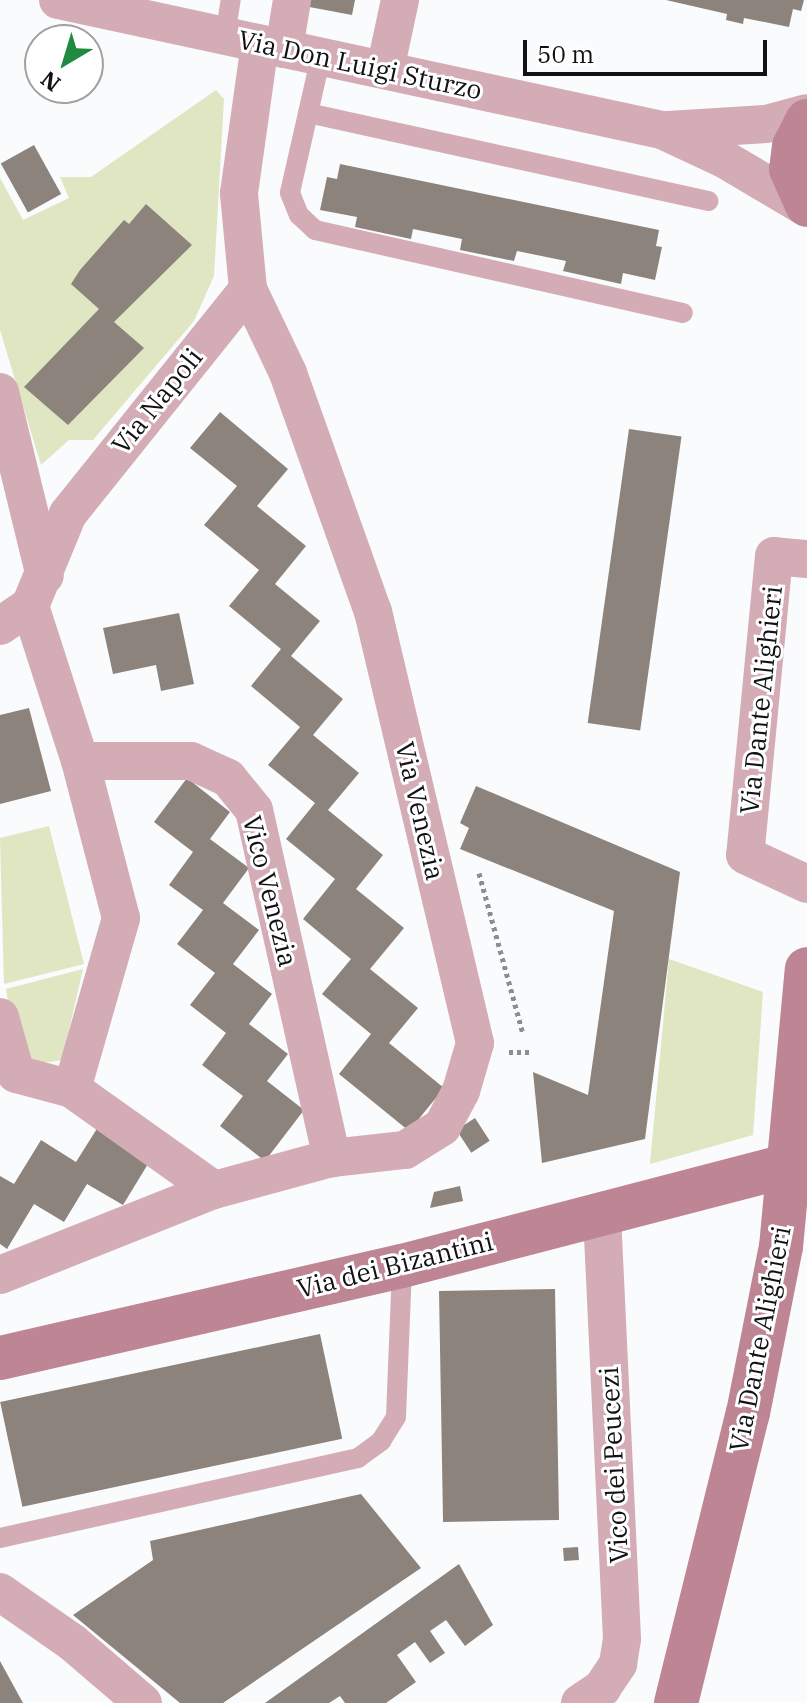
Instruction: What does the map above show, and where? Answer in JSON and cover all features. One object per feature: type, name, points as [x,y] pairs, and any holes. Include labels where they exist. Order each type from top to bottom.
[{"type":"main road","points":[[807,121],[794,146],[791,169],[807,206]]},
{"type":"main road","name":"Via Dante Alighieri","points":[[661,1703],[685,1690],[748,1413],[781,1247],[807,969]]},
{"type":"main road","name":"Via dei Bizantini","points":[[0,1358],[402,1266],[602,1211],[787,1166]]},
{"type":"street","name":"Via Venezia","points":[[0,1275],[214,1190],[332,1158],[405,1150],[442,1127],[461,1091],[475,1043],[373,612],[288,373],[248,289],[239,193],[250,32],[292,0]]},
{"type":"street","points":[[385,70],[400,0]]},
{"type":"street","name":"Via Don Luigi Sturzo","points":[[79,2],[250,32],[321,56],[662,130]]},
{"type":"street","points":[[662,130],[766,124],[807,113]]},
{"type":"street","points":[[662,130],[724,159],[807,206]]},
{"type":"street","name":"Via Napoli","points":[[25,602],[68,514],[248,289]]},
{"type":"street","points":[[0,392],[25,602],[80,761],[121,918],[72,1089]]},
{"type":"street","name":"Via Dante Alighieri","points":[[807,559],[774,556],[745,855],[807,884]]},
{"type":"street","name":"Vico Venezia","points":[[80,761],[191,761],[228,778],[254,810],[332,1158]]},
{"type":"street","points":[[0,1017],[8,1088],[72,1089],[214,1190]]},
{"type":"street","name":"Vico dei Peucezi","points":[[580,1703],[602,1688],[618,1664],[622,1639],[602,1211]]},
{"type":"street","points":[[7,1606],[143,1703]]},
{"type":"lane","points":[[321,56],[290,193],[299,215],[315,230],[683,313]]},
{"type":"lane","points":[[308,113],[708,201]]},
{"type":"lane","points":[[0,1538],[358,1458],[381,1441],[396,1417],[402,1266]]},
{"type":"path","points":[[479,873],[523,1034]]},
{"type":"green space","points":[[216,90],[224,99],[214,276],[194,321],[93,440],[69,440],[41,465],[0,330],[0,178],[23,220],[69,198],[60,177],[91,177]]},
{"type":"green space","points":[[49,826],[84,964],[4,984],[0,838]]},
{"type":"green space","points":[[669,959],[763,992],[753,1135],[650,1164]]},
{"type":"green space","points":[[83,969],[62,1060],[29,1065],[15,1044],[6,989]]},
{"type":"building","points":[[305,0],[355,0],[352,15],[304,6]]},
{"type":"building","points":[[666,0],[804,0],[801,11],[793,9],[789,27],[744,18],[743,24],[726,20],[727,14]]},
{"type":"building","points":[[34,145],[61,194],[28,212],[1,163]]},
{"type":"building","points":[[340,164],[659,230],[656,246],[662,247],[655,280],[623,273],[621,284],[563,271],[566,261],[517,251],[514,261],[460,250],[462,239],[413,229],[411,239],[355,227],[357,217],[320,210],[327,177],[337,179]]},
{"type":"building","points":[[146,204],[192,245],[114,322],[144,348],[68,425],[24,387],[99,309],[71,284],[124,220],[129,224]]},
{"type":"building","points":[[220,412],[288,469],[257,506],[306,546],[275,584],[320,621],[291,656],[343,699],[313,735],[359,773],[328,810],[383,855],[356,889],[404,928],[370,969],[418,1008],[389,1043],[444,1088],[409,1131],[339,1074],[371,1034],[322,994],[351,959],[303,919],[335,879],[286,839],[315,803],[268,765],[300,727],[251,686],[281,649],[229,606],[259,570],[204,525],[237,486],[190,448]]},
{"type":"building","points":[[629,429],[681,436],[640,730],[588,723]]},
{"type":"building","points":[[179,613],[194,684],[161,691],[156,665],[113,674],[103,628]]},
{"type":"building","points":[[29,708],[51,791],[0,804],[0,715]]},
{"type":"building","points":[[187,778],[230,812],[210,839],[249,868],[223,903],[259,930],[233,964],[272,994],[249,1024],[288,1054],[267,1081],[304,1110],[265,1161],[220,1126],[243,1096],[202,1065],[226,1033],[190,1005],[215,973],[177,944],[203,910],[169,885],[193,852],[154,822]]},
{"type":"building","points":[[476,786],[680,872],[645,1139],[542,1163],[533,1072],[588,1095],[614,911],[460,849],[469,828],[460,823]]},
{"type":"building","points":[[475,1118],[490,1141],[471,1153],[457,1130]]},
{"type":"building","points":[[98,1127],[151,1159],[123,1205],[87,1184],[64,1222],[34,1204],[7,1249],[0,1244],[0,1176],[14,1184],[41,1140],[76,1162]]},
{"type":"building","points":[[460,1186],[463,1201],[430,1208],[434,1192]]},
{"type":"building","points":[[555,1289],[559,1520],[443,1522],[439,1291]]},
{"type":"building","points":[[320,1334],[342,1439],[22,1507],[0,1402]]},
{"type":"building","points":[[361,1494],[421,1568],[223,1703],[180,1703],[73,1615],[153,1560],[150,1541]]},
{"type":"building","points":[[578,1547],[579,1560],[564,1561],[563,1548]]},
{"type":"building","points":[[459,1564],[493,1625],[465,1646],[446,1620],[430,1631],[445,1653],[430,1663],[415,1642],[397,1655],[416,1682],[386,1703],[345,1703],[340,1696],[329,1703],[265,1703]]},
{"type":"building","points":[[0,1661],[23,1703],[0,1703]]}]
